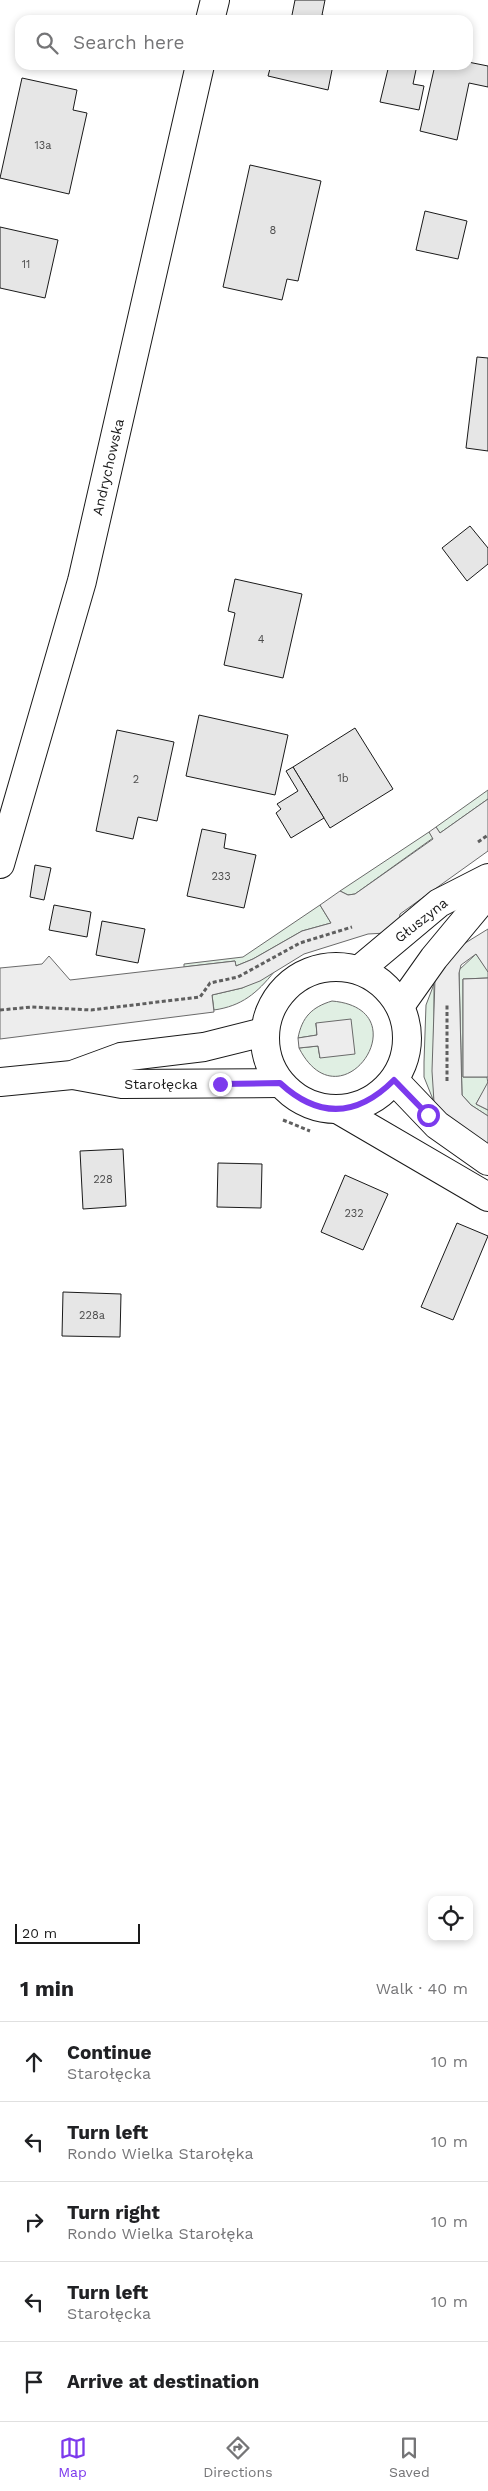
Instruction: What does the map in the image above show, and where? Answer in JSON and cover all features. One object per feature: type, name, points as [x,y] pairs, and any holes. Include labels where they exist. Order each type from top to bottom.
[{"type":"street","points":[[211,15],[215,0]]},
{"type":"street","name":"Andrychowska","points":[[0,864],[82,581],[199,70]]},
{"type":"street","name":"Głuszyna","points":[[359,970],[439,903],[488,878]]},
{"type":"street","name":"Głuszyna","points":[[400,1006],[434,958],[488,893]]},
{"type":"street","points":[[337,966],[359,970],[383,984],[400,1006],[406,1025],[407,1044],[403,1063],[394,1080],[378,1095],[360,1106],[338,1110],[317,1107],[296,1098],[280,1083],[267,1059],[264,1032],[269,1011],[280,992],[296,978],[316,969],[337,966]]},
{"type":"street","name":"Starołęcka","points":[[0,1082],[72,1075],[121,1057],[204,1047],[264,1032]]},
{"type":"street","name":"Starołęcka","points":[[72,1075],[122,1084],[280,1083]]},
{"type":"street","points":[[394,1080],[437,1125],[488,1162]]},
{"type":"street","points":[[338,1110],[488,1197]]},
{"type":"path","points":[[0,1010],[32,1007],[91,1010],[200,997],[210,983],[238,977],[300,943],[354,926]]},
{"type":"path","points":[[434,958],[444,967],[448,976],[447,1088]]},
{"type":"path","points":[[278,1118],[314,1132]]},
{"type":"green space","points":[[488,790],[488,799],[440,833],[436,827]]},
{"type":"green space","points":[[429,832],[433,838],[355,894],[348,895],[340,891]]},
{"type":"green space","points":[[320,905],[331,923],[302,931],[253,959],[236,966],[235,961],[184,967],[184,964],[243,957]]},
{"type":"green space","points":[[476,954],[488,971],[488,978],[463,979],[463,1077],[487,1077],[488,1084],[476,1104],[488,1110],[488,1116],[471,1105],[462,1095],[459,970]]},
{"type":"green space","points":[[274,972],[255,992],[241,1002],[214,1010],[212,995],[242,988]]},
{"type":"green space","points":[[434,984],[434,1102],[424,1077],[424,1062],[426,1005]]},
{"type":"green space","points":[[332,1001],[358,1009],[371,1023],[373,1041],[365,1058],[352,1071],[335,1076],[316,1070],[299,1048],[318,1046],[320,1058],[316,1023],[317,1035],[298,1038],[302,1024],[309,1014],[319,1006]]},
{"type":"shaded area","points":[[488,799],[488,851],[400,914],[399,921],[386,933],[368,934],[304,954],[260,981],[242,988],[212,995],[214,1012],[0,1039],[0,968],[42,964],[49,956],[70,980],[235,961],[236,966],[253,959],[302,931],[331,923],[320,905],[340,891],[348,895],[355,894],[433,839],[429,832],[436,827],[440,833]]},
{"type":"shaded area","points":[[488,929],[488,972],[476,954],[461,965],[459,973],[462,1095],[471,1105],[488,1116],[488,1147],[453,1122],[434,1102],[432,1071],[435,979],[462,945]]},
{"type":"shaded area","points":[[488,978],[488,1077],[463,1077],[463,979]]},
{"type":"shaded area","points":[[351,1019],[355,1054],[320,1058],[318,1046],[299,1048],[298,1038],[317,1035],[316,1023]]},
{"type":"shaded area","points":[[488,1082],[488,1110],[476,1104]]},
{"type":"building","points":[[295,0],[325,0],[322,15],[292,15]]},
{"type":"building","points":[[473,63],[488,66],[488,87],[469,83],[457,140],[420,131],[434,70],[473,70]]},
{"type":"building","points":[[270,70],[332,70],[328,90],[268,76]]},
{"type":"building","points":[[388,70],[416,70],[413,84],[424,86],[419,110],[380,102]]},
{"type":"building","points":[[22,78],[77,90],[73,110],[87,113],[69,194],[0,178]]},
{"type":"building","points":[[250,165],[321,181],[298,281],[287,279],[282,300],[223,287]]},
{"type":"building","points":[[425,211],[467,221],[458,259],[416,250]]},
{"type":"building","points":[[0,227],[58,240],[45,298],[0,288]]},
{"type":"building","points":[[477,357],[488,358],[488,451],[466,448]]},
{"type":"building","points":[[470,526],[488,548],[488,564],[467,581],[442,548]]},
{"type":"building","points":[[235,579],[302,594],[283,678],[224,665],[235,613],[228,611]]},
{"type":"building","points":[[199,715],[288,735],[275,795],[186,776]]},
{"type":"building","points":[[355,728],[393,789],[330,828],[293,767]]},
{"type":"building","points":[[117,730],[174,742],[157,821],[138,817],[133,839],[96,831]]},
{"type":"building","points":[[293,767],[324,818],[291,838],[276,813],[281,809],[277,804],[298,791],[286,771]]},
{"type":"building","points":[[202,829],[226,834],[224,848],[256,855],[244,908],[187,896]]},
{"type":"building","points":[[35,865],[51,868],[44,900],[30,897]]},
{"type":"building","points":[[54,905],[91,912],[87,937],[49,930]]},
{"type":"building","points":[[102,921],[145,929],[138,963],[96,955]]},
{"type":"building","points":[[123,1149],[126,1206],[83,1209],[80,1151]]},
{"type":"building","points":[[218,1163],[262,1164],[261,1208],[217,1207]]},
{"type":"building","points":[[345,1175],[388,1194],[363,1250],[321,1232]]},
{"type":"building","points":[[457,1223],[488,1236],[453,1320],[421,1307]]},
{"type":"building","points":[[63,1292],[121,1294],[120,1337],[62,1336]]},
{"type":"route","points":[[220,1084],[280,1083],[296,1098],[317,1107],[338,1110],[360,1106],[378,1095],[394,1080],[428,1115]]}]
